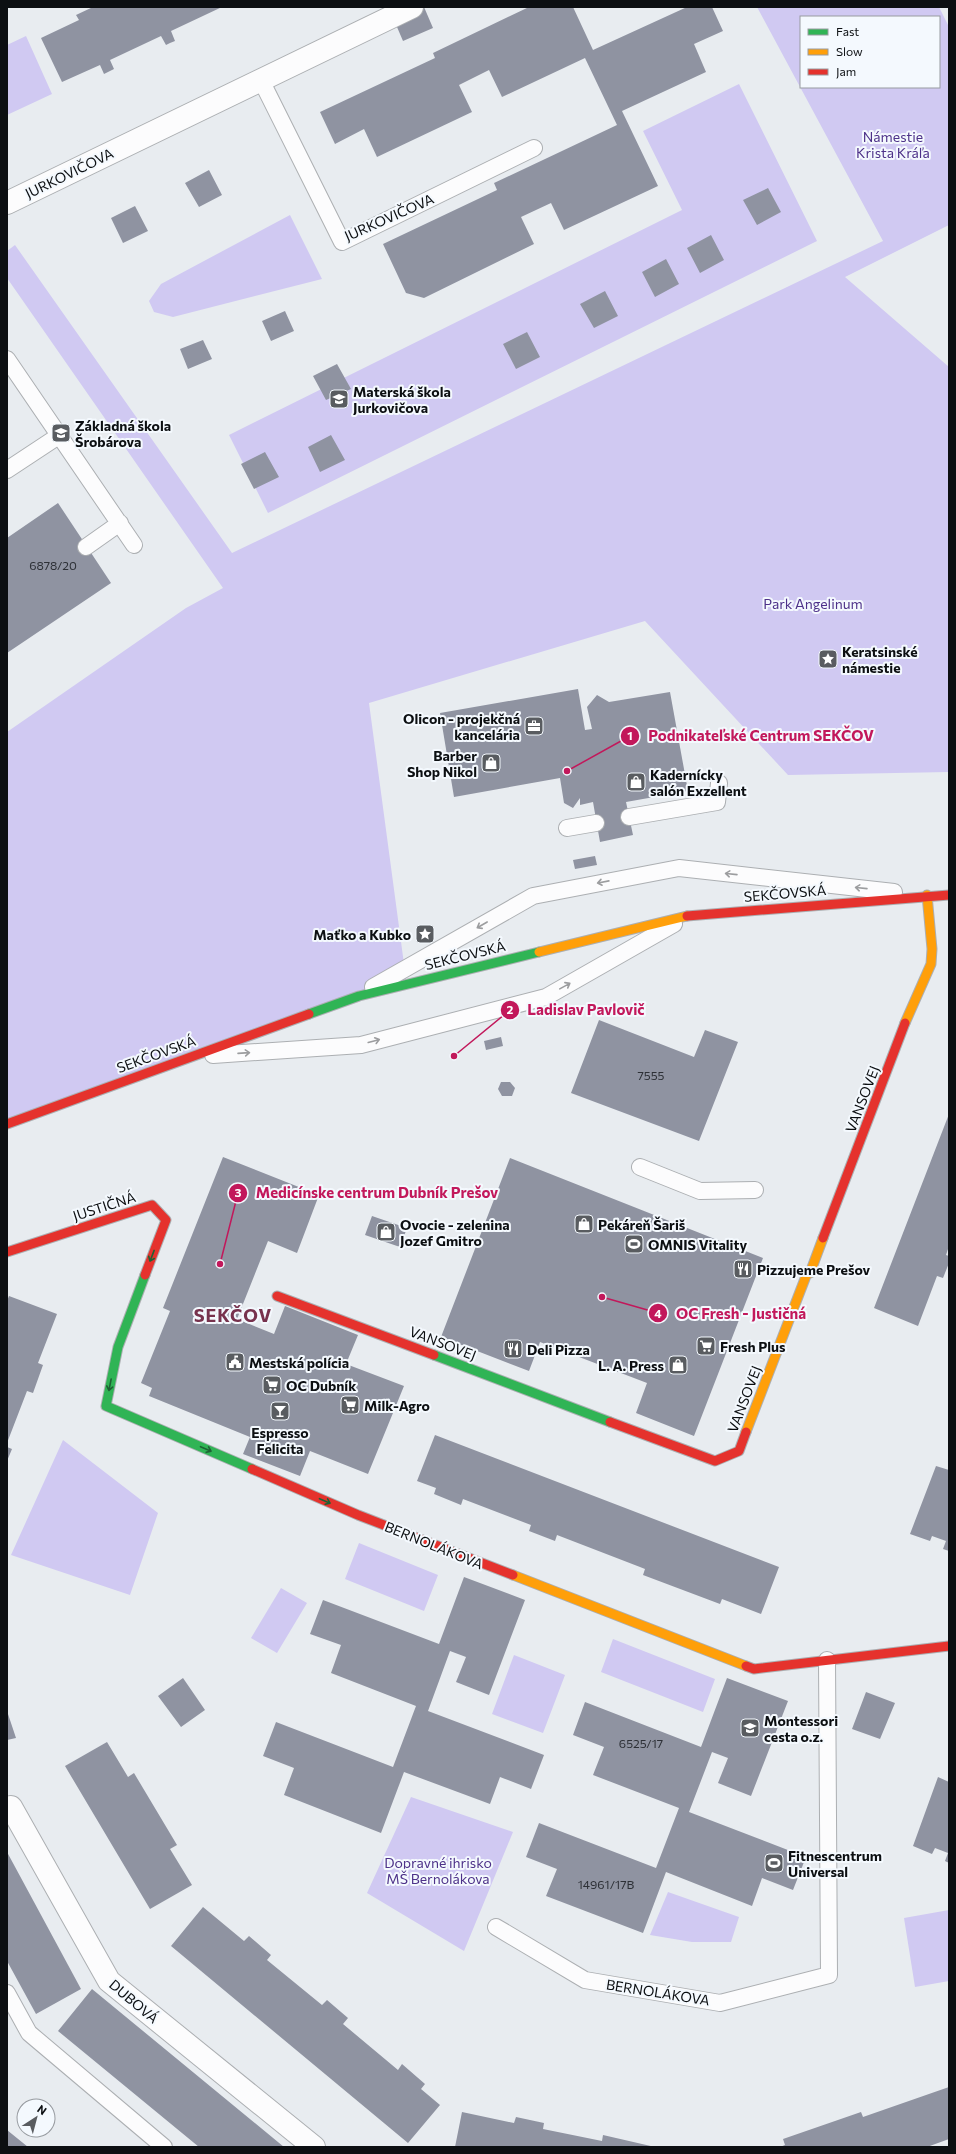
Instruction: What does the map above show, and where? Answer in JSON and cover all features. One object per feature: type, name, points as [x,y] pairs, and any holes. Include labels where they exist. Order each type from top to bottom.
[{"type":"street","name":"JURKOVIČOVA","points":[[7,203],[412,7]]},
{"type":"street","name":"SEKČOVSKÁ","points":[[7,1124],[359,996],[690,915],[927,895],[949,895]]},
{"type":"street","name":"VANSOVEJ","points":[[277,1296],[715,1461],[739,1451],[806,1276],[808,1272],[810,1273],[813,1266],[906,1023],[931,964],[932,949],[927,895]]},
{"type":"street","name":"JUSTIČNÁ","points":[[7,1252],[152,1205],[166,1220],[118,1347]]},
{"type":"street","name":"BERNOLÁKOVA","points":[[118,1347],[106,1406],[358,1515],[754,1669],[949,1646]]},
{"type":"street","name":"DUBOVÁ","points":[[11,1807],[108,1981],[314,2147]]},
{"type":"lane","name":"JURKOVIČOVA","points":[[261,80],[342,242],[534,148]]},
{"type":"lane","points":[[7,359],[134,545]]},
{"type":"lane","points":[[7,470],[60,435]]},
{"type":"lane","points":[[86,547],[120,524]]},
{"type":"lane","points":[[629,817],[717,802],[719,783]]},
{"type":"lane","points":[[567,828],[596,823]]},
{"type":"lane","points":[[359,996],[533,896],[680,868],[927,895]]},
{"type":"lane","points":[[191,1056],[361,1045],[546,997],[690,915]]},
{"type":"lane","points":[[640,1167],[700,1191],[755,1190]]},
{"type":"lane","name":"BERNOLÁKOVA","points":[[496,1927],[585,1980],[720,2003],[829,1975],[827,1660]]},
{"type":"lane","points":[[7,1993],[29,2033],[164,2147]]},
{"type":"green space","points":[[757,7],[939,7],[949,27],[949,225],[845,277],[949,367],[949,772],[788,775],[645,621],[369,703],[406,979],[7,1129],[7,732],[186,608],[223,588],[7,278],[7,251],[15,245],[232,553],[883,241],[801,88],[940,88],[940,16],[800,16],[800,87]]},
{"type":"green space","points":[[26,36],[52,94],[7,115],[7,45]]},
{"type":"green space","points":[[739,84],[817,241],[268,513],[229,435],[682,210],[643,131]]},
{"type":"green space","points":[[290,215],[322,279],[173,317],[154,312],[149,301],[161,284]]},
{"type":"green space","points":[[63,1440],[158,1513],[130,1595],[11,1555]]},
{"type":"green space","points":[[359,1543],[438,1575],[424,1611],[345,1579]]},
{"type":"green space","points":[[281,1588],[307,1603],[277,1653],[251,1638]]},
{"type":"green space","points":[[613,1639],[715,1679],[703,1712],[601,1672]]},
{"type":"green space","points":[[514,1655],[565,1675],[543,1733],[492,1714]]},
{"type":"green space","name":"Dopravné ihrisko MŠ Bernolákova","points":[[411,1797],[513,1832],[464,1951],[367,1893]]},
{"type":"green space","points":[[668,1892],[739,1917],[731,1942],[692,1942],[650,1935]]},
{"type":"green space","points":[[949,1910],[949,1981],[915,1987],[904,1918]]},
{"type":"building","points":[[93,7],[222,7],[171,31],[175,41],[166,45],[161,36],[110,60],[114,69],[104,74],[100,65],[62,82],[41,38],[79,20],[76,15]]},
{"type":"building","points":[[424,7],[433,28],[403,41],[394,20]]},
{"type":"building","points":[[529,7],[573,7],[593,50],[687,7],[712,7],[723,31],[694,44],[706,72],[622,111],[658,186],[564,230],[551,203],[521,217],[534,244],[424,298],[406,293],[383,244],[497,190],[494,183],[617,125],[585,58],[502,97],[489,70],[459,85],[472,112],[377,157],[364,129],[335,144],[320,112],[435,58],[433,53]]},
{"type":"building","points":[[209,170],[222,195],[199,207],[185,183]]},
{"type":"building","points":[[768,188],[781,212],[757,225],[743,200]]},
{"type":"building","points":[[135,206],[148,231],[123,243],[111,218]]},
{"type":"building","points":[[711,235],[724,260],[700,273],[687,248]]},
{"type":"building","points":[[666,259],[679,284],[655,297],[642,272]]},
{"type":"building","points":[[605,291],[618,316],[594,328],[580,304]]},
{"type":"building","points":[[285,311],[294,331],[271,341],[262,321]]},
{"type":"building","points":[[527,332],[540,357],[516,369],[503,344]]},
{"type":"building","points":[[203,340],[212,359],[188,369],[180,349]]},
{"type":"building","points":[[337,364],[351,389],[326,400],[313,376]]},
{"type":"building","points":[[331,435],[345,460],[320,472],[308,447]]},
{"type":"building","points":[[265,452],[279,477],[254,489],[241,464]]},
{"type":"building","points":[[58,503],[111,583],[7,653],[7,538]]},
{"type":"building","points":[[578,689],[585,730],[592,729],[587,707],[597,695],[609,702],[670,692],[688,791],[626,802],[633,835],[600,842],[593,802],[580,805],[580,798],[573,808],[564,803],[560,778],[454,797],[440,713]]},
{"type":"building","points":[[595,856],[597,865],[575,869],[573,860]]},
{"type":"building","points":[[599,1020],[694,1057],[705,1030],[738,1042],[699,1141],[571,1093]]},
{"type":"building","points":[[501,1037],[503,1046],[486,1050],[484,1041]]},
{"type":"building","points":[[501,1082],[510,1082],[515,1088],[512,1096],[502,1096],[498,1089]]},
{"type":"building","points":[[949,1114],[949,1246],[946,1255],[949,1256],[949,1263],[943,1278],[937,1276],[918,1326],[874,1308]]},
{"type":"building","name":"OC Dubník","points":[[223,1157],[319,1195],[297,1253],[268,1241],[237,1319],[274,1334],[285,1306],[358,1335],[346,1364],[404,1386],[368,1474],[310,1451],[300,1476],[243,1454],[250,1437],[149,1396],[152,1388],[141,1383],[170,1311],[163,1308]]},
{"type":"building","points":[[510,1158],[763,1258],[694,1436],[636,1413],[647,1383],[540,1342],[529,1371],[441,1337]]},
{"type":"building","name":"Ovocie - zelenina Jozef Gmitro","points":[[372,1216],[407,1228],[400,1247],[365,1235]]},
{"type":"building","points":[[9,1296],[57,1314],[38,1363],[43,1365],[33,1393],[27,1391],[7,1443],[7,1301]]},
{"type":"building","points":[[435,1435],[779,1567],[761,1614],[722,1599],[720,1604],[643,1575],[645,1569],[557,1535],[555,1541],[529,1531],[531,1525],[463,1499],[461,1505],[434,1494],[436,1488],[417,1481]]},
{"type":"building","points":[[7,1447],[12,1449],[7,1461]]},
{"type":"building","points":[[936,1466],[949,1470],[949,1551],[943,1549],[946,1541],[932,1536],[930,1541],[910,1534]]},
{"type":"building","points":[[464,1577],[525,1600],[489,1695],[456,1682],[466,1657],[450,1651],[428,1711],[544,1755],[531,1789],[500,1777],[490,1804],[404,1772],[381,1833],[284,1795],[294,1768],[263,1756],[276,1722],[393,1767],[416,1706],[331,1673],[341,1645],[310,1634],[323,1600],[439,1644]]},
{"type":"building","points":[[183,1678],[205,1710],[181,1727],[158,1696]]},
{"type":"building","points":[[727,1678],[788,1701],[751,1796],[718,1783],[728,1758],[712,1752],[689,1812],[806,1857],[793,1890],[762,1878],[752,1906],[666,1872],[643,1933],[546,1896],[557,1869],[526,1857],[539,1823],[656,1868],[679,1808],[593,1775],[604,1747],[573,1735],[585,1702],[701,1747]]},
{"type":"building","points":[[866,1692],[895,1703],[880,1739],[852,1729]]},
{"type":"building","points":[[7,1711],[16,1738],[7,1740]]},
{"type":"building","points":[[107,1742],[128,1777],[134,1773],[177,1845],[170,1849],[192,1885],[150,1909],[65,1766]]},
{"type":"building","points":[[938,1777],[949,1782],[949,1863],[945,1861],[948,1853],[935,1848],[932,1854],[913,1846]]},
{"type":"building","points":[[7,1852],[81,1989],[36,2014],[7,1961]]},
{"type":"building","points":[[203,1907],[244,1941],[249,1936],[271,1955],[267,1960],[322,2005],[327,2000],[348,2018],[343,2024],[398,2070],[402,2064],[425,2084],[421,2089],[440,2105],[408,2143],[171,1946]]},
{"type":"building","points":[[92,1989],[284,2147],[199,2147],[58,2031]]},
{"type":"building","points":[[949,2087],[949,2139],[927,2147],[780,2147],[785,2145],[783,2139],[861,2112],[863,2117]]},
{"type":"building","points":[[462,2112],[514,2123],[516,2117],[544,2123],[543,2129],[602,2141],[603,2135],[655,2147],[455,2147]]},
{"type":"building","points":[[7,2130],[28,2147],[7,2147]]},
{"type":"traffic: fast","points":[[309,1014],[359,996],[539,952]]},
{"type":"traffic: fast","points":[[145,1275],[118,1347],[106,1406],[252,1469]]},
{"type":"traffic: fast","points":[[434,1355],[610,1422]]},
{"type":"traffic: slow","points":[[905,1023],[931,964],[932,949],[927,895]]},
{"type":"traffic: slow","points":[[539,952],[687,916]]},
{"type":"traffic: slow","points":[[746,1432],[806,1276],[808,1272],[810,1273],[823,1238]]},
{"type":"traffic: slow","points":[[513,1575],[746,1666]]},
{"type":"traffic: jam","points":[[687,916],[949,895]]},
{"type":"traffic: jam","points":[[7,1124],[309,1014]]},
{"type":"traffic: jam","points":[[823,1238],[905,1023]]},
{"type":"traffic: jam","points":[[7,1252],[152,1205],[166,1220],[145,1275]]},
{"type":"traffic: jam","points":[[277,1296],[434,1355]]},
{"type":"traffic: jam","points":[[610,1422],[715,1461],[739,1451],[746,1432]]},
{"type":"traffic: jam","points":[[252,1469],[358,1515],[513,1575]]},
{"type":"traffic: jam","points":[[746,1666],[754,1669],[949,1646]]},
{"type":"place","name":"Materská škola Jurkovičova","points":[[339,399]]},
{"type":"place","name":"Základná škola Šrobárova","points":[[61,433]]},
{"type":"place","name":"Keratsinské námestie","points":[[828,659]]},
{"type":"place","name":"Olicon - projekčná kancelária","points":[[534,726]]},
{"type":"place","name":"Barber Shop Nikol","points":[[491,763]]},
{"type":"place","name":"Podnikateľské Centrum SEKČOV","points":[[567,771]]},
{"type":"place","name":"Kadernícky salón Exzellent","points":[[636,782]]},
{"type":"place","name":"Maťko a Kubko","points":[[425,934]]},
{"type":"place","name":"Ladislav Pavlovič","points":[[454,1056]]},
{"type":"place","name":"Pekáreň Šariš","points":[[584,1224]]},
{"type":"place","name":"Ovocie - zelenina Jozef Gmitro","points":[[386,1232]]},
{"type":"place","name":"OMNIS Vitality","points":[[634,1244]]},
{"type":"place","name":"Medicínske centrum Dubník Prešov","points":[[220,1264]]},
{"type":"place","name":"Pizzujeme Prešov","points":[[743,1269]]},
{"type":"place","name":"OC Fresh - Justičná","points":[[602,1297]]},
{"type":"place","name":"Fresh Plus","points":[[706,1346]]},
{"type":"place","name":"Deli Pizza","points":[[513,1349]]},
{"type":"place","name":"Mestská polícia","points":[[235,1362]]},
{"type":"place","name":"L. A. Press","points":[[678,1365]]},
{"type":"place","name":"OC Dubník","points":[[272,1385]]},
{"type":"place","name":"Milk-Agro","points":[[350,1405]]},
{"type":"place","name":"Espresso Felicita","points":[[280,1411]]},
{"type":"place","name":"Montessori cesta o.z.","points":[[750,1728]]},
{"type":"place","name":"Fitnescentrum Universal","points":[[774,1863]]},
{"type":"district","name":"SEKČOV","points":[[233,1315]]},
{"type":"park label","name":"Námestie Krista Kráľa","points":[[893,144]]},
{"type":"park label","name":"Park Angelinum","points":[[813,603]]}]
